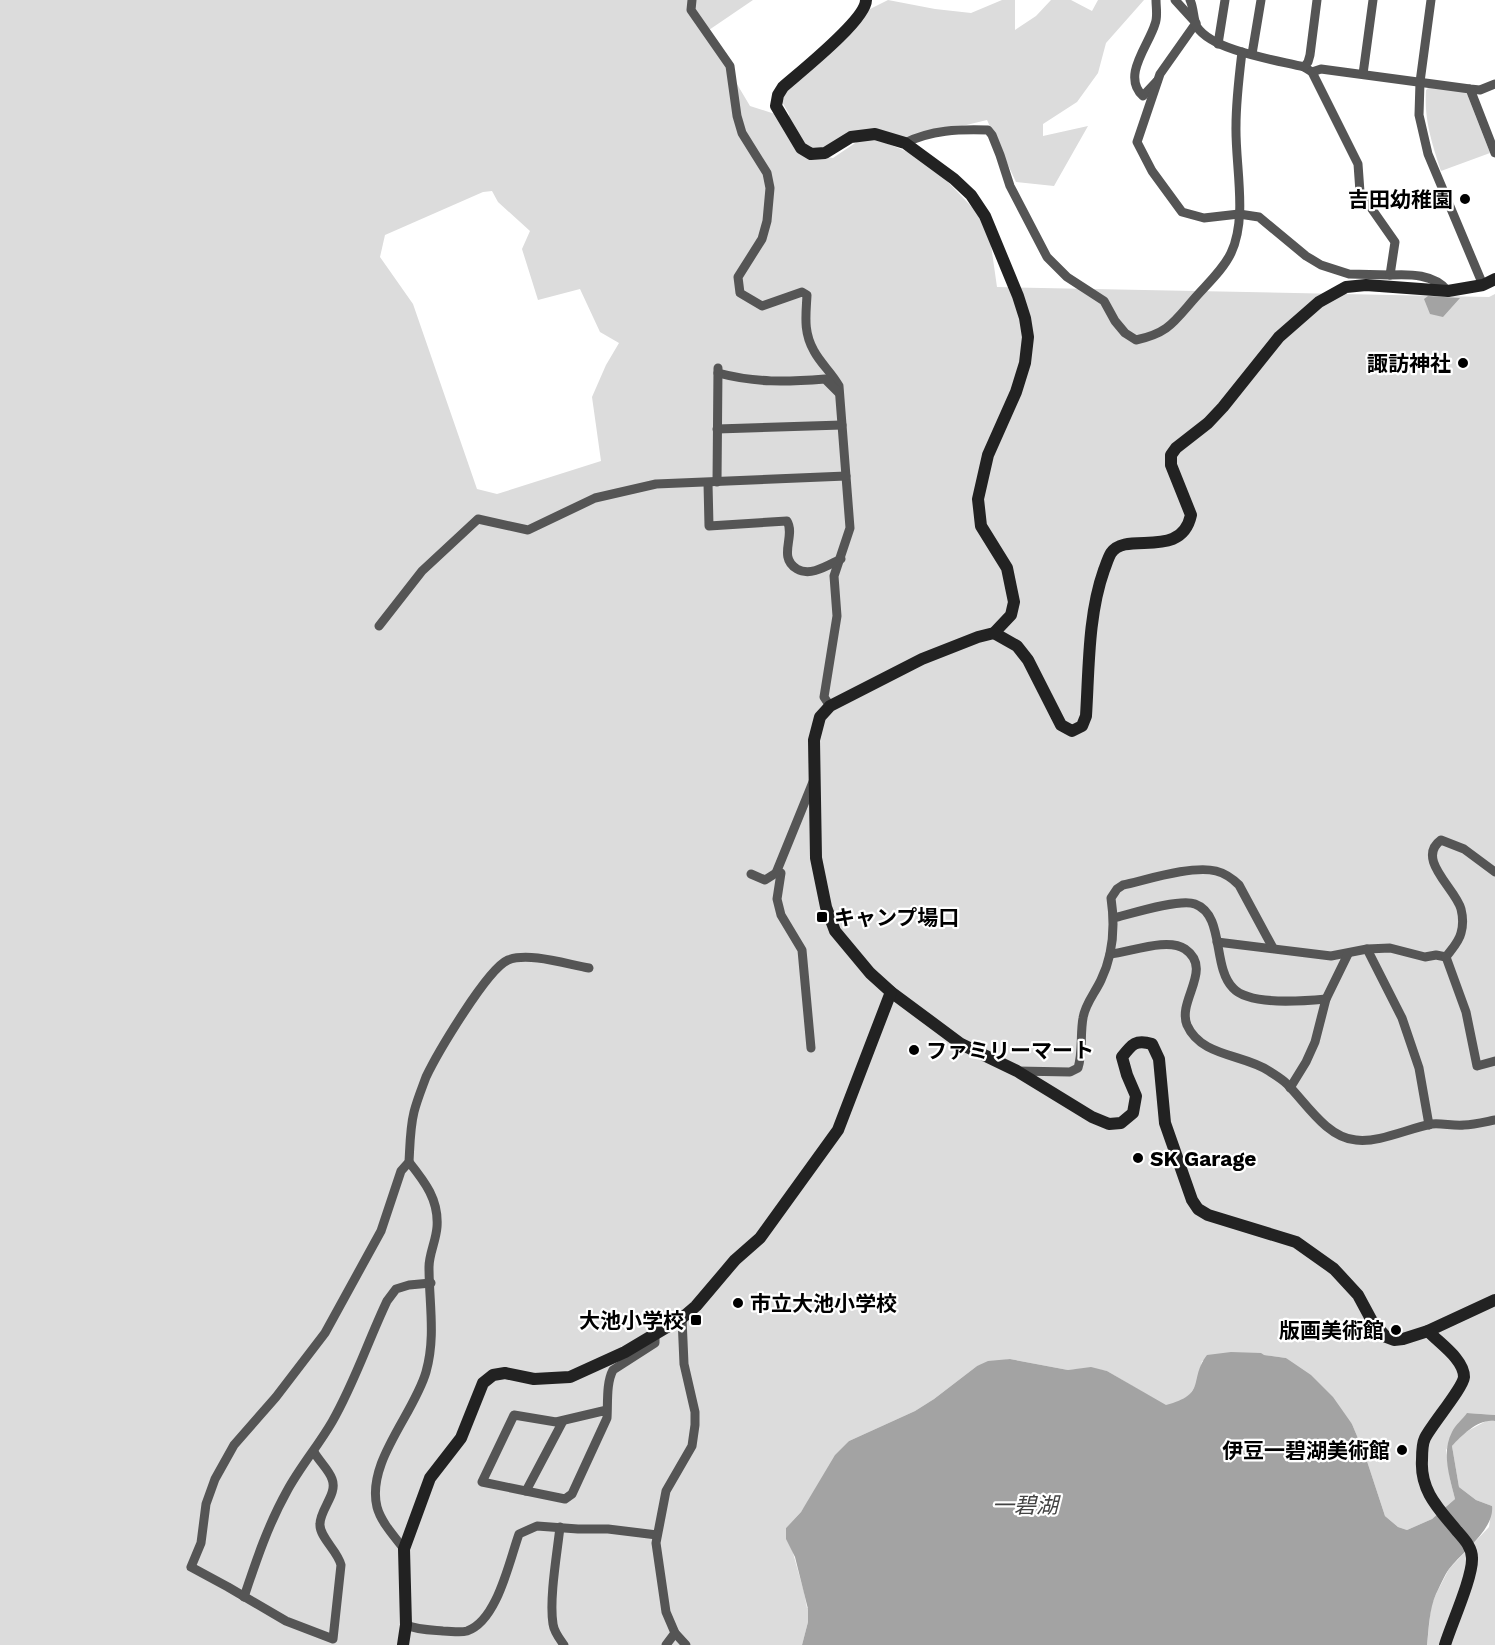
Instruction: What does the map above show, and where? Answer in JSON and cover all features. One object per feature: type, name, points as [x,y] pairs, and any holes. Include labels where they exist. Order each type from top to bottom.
[{"type":"street","points":[[692,0],[691,10],[730,66],[742,134],[767,172],[770,188],[767,220],[762,239],[738,277],[740,293],[762,306],[796,293],[802,292],[807,295],[804,321],[806,331],[814,352],[839,386],[850,528],[834,576],[837,616],[824,697],[830,706]]},
{"type":"street","points":[[866,0],[862,13],[783,87],[778,95],[776,106],[801,148],[811,154],[825,153],[851,137],[875,134],[905,143],[954,179],[970,195],[985,216],[1018,296],[1028,337],[1025,363],[1016,392],[988,455],[978,499],[981,526],[1007,567],[1014,602],[1011,615],[994,633],[922,659],[830,706],[820,717],[814,740],[816,858],[826,907],[835,931],[870,972],[891,992],[961,1044],[1017,1071],[1092,1117],[1109,1124],[1121,1123],[1133,1113],[1136,1096],[1122,1057],[1131,1045],[1143,1041],[1152,1044],[1159,1059],[1165,1123],[1187,1188],[1198,1209],[1208,1215],[1296,1242],[1334,1269],[1358,1295],[1372,1321],[1386,1337],[1394,1340],[1403,1339],[1428,1332],[1495,1300]]},
{"type":"street","points":[[1156,0],[1156,22],[1134,74],[1140,94],[1143,96],[1158,80]]},
{"type":"street","points":[[1175,0],[1201,31],[1218,44],[1308,70],[1321,69],[1480,90],[1495,84]]},
{"type":"street","points":[[1190,0],[1196,23],[1160,74],[1137,141],[1152,171],[1182,212],[1204,218],[1239,214],[1259,217],[1306,256],[1328,268],[1349,274],[1422,277],[1443,285],[1448,291]]},
{"type":"street","points":[[1218,44],[1225,0]]},
{"type":"street","points":[[1252,54],[1261,0]]},
{"type":"street","points":[[1317,0],[1308,70],[1358,164],[1360,192],[1395,242],[1390,275]]},
{"type":"street","points":[[1363,74],[1373,0]]},
{"type":"street","points":[[994,633],[1017,646],[1028,660],[1061,725],[1072,731],[1082,726],[1086,716],[1095,604],[1111,553],[1117,546],[1125,544],[1169,541],[1185,530],[1189,523],[1191,515],[1171,465],[1171,455],[1176,448],[1208,423],[1223,407],[1278,337],[1333,292],[1346,287],[1366,285],[1448,291],[1489,282],[1428,154],[1419,115],[1420,81],[1431,0]]},
{"type":"street","points":[[905,143],[921,135],[962,129],[988,130],[1000,155],[1010,186],[1047,257],[1067,277],[1104,301],[1114,321],[1125,333],[1136,340],[1158,334],[1171,327],[1224,263],[1235,243],[1239,214],[1236,126],[1242,52]]},
{"type":"street","points":[[1470,89],[1495,153]]},
{"type":"street","points":[[839,393],[825,379],[792,382],[746,380],[718,370],[717,429],[709,526],[787,521],[790,526],[787,558],[792,566],[802,572],[815,571],[841,559]]},
{"type":"street","points":[[717,429],[842,425]]},
{"type":"street","points":[[379,626],[422,571],[478,519],[528,530],[595,498],[656,484],[846,476]]},
{"type":"street","points":[[751,874],[765,880],[776,873],[814,780]]},
{"type":"street","points":[[1446,957],[1460,937],[1462,917],[1458,902],[1435,866],[1432,852],[1436,844],[1442,840],[1464,849],[1495,872]]},
{"type":"street","points":[[1017,1071],[1070,1072],[1078,1068],[1083,1016],[1101,980],[1110,954],[1114,918],[1111,898],[1123,885],[1173,874],[1203,870],[1217,871],[1233,879],[1239,885],[1273,948]]},
{"type":"street","points":[[776,873],[781,873],[777,899],[781,915],[802,950],[811,1048]]},
{"type":"street","points":[[1114,918],[1179,903],[1195,904],[1208,915],[1217,935],[1218,957],[1232,988],[1242,994],[1264,1000],[1296,1002],[1326,999]]},
{"type":"street","points":[[1217,942],[1331,956],[1367,949],[1390,948],[1425,957],[1436,955],[1446,957]]},
{"type":"street","points":[[1110,954],[1167,943],[1186,949],[1194,958],[1197,969],[1185,1014],[1188,1026],[1197,1038],[1209,1048],[1266,1068],[1290,1088],[1311,1113],[1340,1136],[1356,1141],[1429,1125],[1462,1126],[1495,1120]]},
{"type":"street","points":[[1367,949],[1402,1018],[1419,1068],[1429,1125]]},
{"type":"street","points":[[1290,1088],[1315,1042],[1326,999],[1348,954]]},
{"type":"street","points":[[314,1452],[332,1479],[333,1488],[319,1523],[321,1531],[339,1557],[341,1565],[333,1639],[286,1621],[191,1567],[201,1543],[206,1504],[215,1479],[234,1445],[276,1397],[325,1333],[371,1251],[391,1203],[401,1171],[409,1162],[411,1127],[427,1076],[471,1000],[492,973],[506,961],[523,957],[590,968]]},
{"type":"street","points":[[1446,957],[1466,1012],[1477,1066],[1495,1061]]},
{"type":"street","points":[[404,1645],[406,1625],[404,1549],[430,1478],[461,1438],[483,1383],[493,1375],[505,1373],[534,1379],[570,1377],[625,1352],[655,1335],[682,1318],[696,1305],[735,1260],[760,1238],[838,1130],[891,992]]},
{"type":"street","points":[[404,1549],[388,1529],[377,1508],[377,1476],[426,1373],[432,1346],[429,1266],[437,1227],[433,1195],[409,1162]]},
{"type":"street","points":[[244,1597],[277,1509],[344,1400],[387,1301],[396,1289],[430,1283]]},
{"type":"street","points":[[682,1318],[684,1364],[695,1425],[692,1446],[666,1491],[657,1535],[659,1570],[666,1612],[675,1633],[686,1645]]},
{"type":"street","points":[[1428,1332],[1460,1362],[1464,1377],[1424,1440],[1422,1478],[1430,1498],[1467,1543],[1472,1558],[1469,1576],[1445,1645]]},
{"type":"street","points":[[607,1410],[556,1422],[514,1415],[482,1482],[565,1499],[572,1494],[607,1418],[610,1375],[613,1370],[655,1344],[655,1335]]},
{"type":"street","points":[[526,1491],[563,1420]]},
{"type":"street","points":[[406,1625],[415,1629],[464,1632],[474,1628],[484,1620],[494,1606],[519,1534],[537,1526],[609,1529],[657,1535]]},
{"type":"street","points":[[560,1527],[553,1588],[552,1623],[555,1634],[564,1645]]},
{"type":"street","points":[[666,1645],[675,1633]]},
{"type":"shaded area","points":[[0,0],[753,0],[706,32],[750,106],[781,116],[787,126],[789,114],[778,95],[862,13],[888,0],[971,13],[1002,0],[1015,0],[1015,30],[1036,16],[1051,0],[1071,0],[1092,11],[1098,0],[1144,0],[1106,43],[1098,73],[1077,102],[1043,124],[1043,136],[1088,126],[1054,186],[1016,182],[987,120],[933,133],[905,143],[866,130],[806,154],[833,158],[867,135],[927,160],[988,224],[997,287],[1489,297],[1495,294],[1495,1415],[1468,1413],[1446,1450],[1455,1499],[1432,1519],[1407,1530],[1398,1527],[1385,1516],[1352,1424],[1286,1358],[1264,1355],[1202,1361],[1198,1379],[1188,1396],[1166,1406],[1107,1371],[1091,1368],[1068,1370],[1010,1359],[977,1366],[915,1411],[849,1441],[801,1512],[786,1528],[808,1608],[808,1622],[802,1645],[0,1645]],"holes":[[[492,191],[498,202],[530,231],[522,249],[538,300],[580,289],[600,332],[619,343],[592,397],[601,461],[497,494],[477,489],[413,304],[380,257],[385,235],[483,192]]]},
{"type":"shaded area","points":[[1429,87],[1463,91],[1467,94],[1490,153],[1441,171],[1427,121],[1426,90]]},
{"type":"shaded area","points":[[1488,1420],[1495,1421],[1495,1645],[1427,1645],[1431,1606],[1449,1569],[1489,1527],[1492,1506],[1476,1500],[1459,1487],[1452,1446],[1462,1434]]},
{"type":"water","points":[[1428,296],[1460,298],[1443,317],[1430,314],[1424,299]]},
{"type":"water","name":"一碧湖","points":[[1231,1352],[1261,1353],[1286,1358],[1311,1375],[1333,1397],[1352,1424],[1385,1516],[1398,1527],[1407,1530],[1432,1519],[1455,1499],[1449,1474],[1447,1448],[1455,1427],[1467,1413],[1495,1415],[1495,1421],[1477,1425],[1452,1446],[1459,1487],[1476,1500],[1492,1506],[1492,1515],[1483,1532],[1449,1569],[1442,1581],[1432,1606],[1427,1645],[802,1645],[808,1622],[808,1609],[795,1557],[786,1539],[786,1528],[801,1512],[835,1455],[849,1441],[915,1411],[977,1366],[988,1361],[1010,1359],[1068,1370],[1091,1367],[1107,1371],[1166,1405],[1179,1401],[1192,1391],[1207,1355]]},
{"type":"place","name":"吉田幼稚園","points":[[1465,199]]},
{"type":"place","name":"諏訪神社","points":[[1463,363]]},
{"type":"place","name":"キャンプ場口","points":[[822,917]]},
{"type":"place","name":"ファミリーマート","points":[[914,1050]]},
{"type":"place","name":"SK Garage","points":[[1138,1158]]},
{"type":"place","name":"市立大池小学校","points":[[738,1303]]},
{"type":"place","name":"大池小学校","points":[[696,1320]]},
{"type":"place","name":"版画美術館","points":[[1396,1330]]},
{"type":"place","name":"伊豆一碧湖美術館","points":[[1402,1450]]}]
